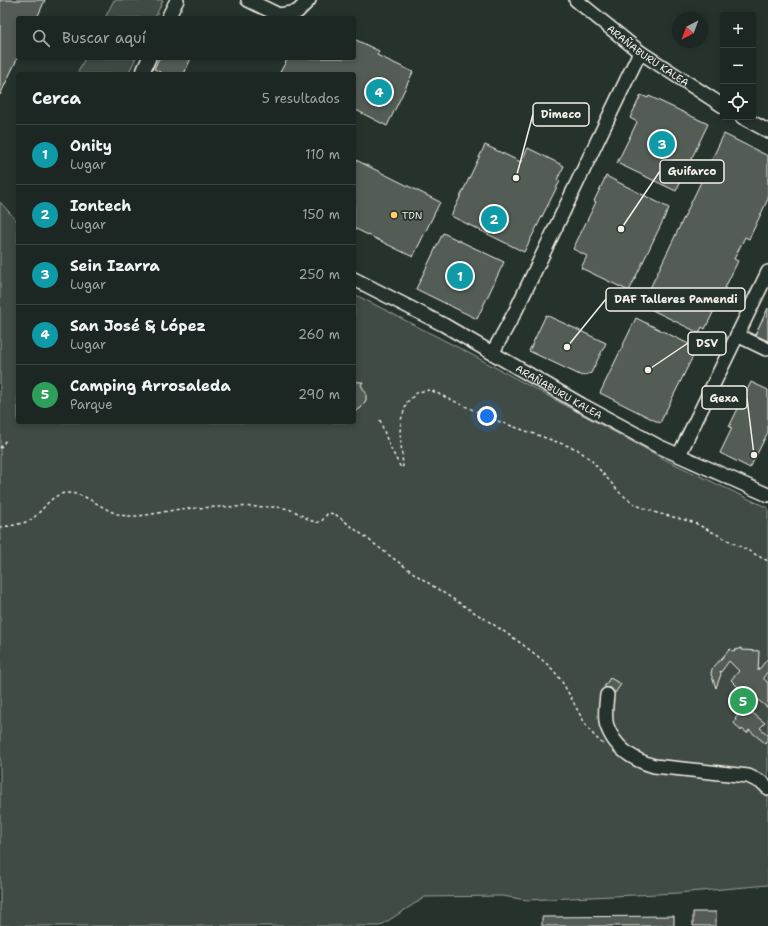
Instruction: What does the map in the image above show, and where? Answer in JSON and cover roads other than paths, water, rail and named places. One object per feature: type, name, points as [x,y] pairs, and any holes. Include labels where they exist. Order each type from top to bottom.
[{"type":"lane","points":[[169,16],[176,0]]},
{"type":"lane","points":[[248,0],[279,15],[297,12],[309,0]]},
{"type":"lane","name":"ARAÑABURU KALEA","points":[[576,0],[640,52],[720,104]]},
{"type":"lane","points":[[493,352],[516,310],[640,52]]},
{"type":"lane","points":[[143,72],[148,60]]},
{"type":"lane","points":[[747,120],[768,132]]},
{"type":"lane","points":[[679,455],[768,272]]},
{"type":"lane","name":"ARAÑABURU KALEA","points":[[356,280],[444,325],[493,352],[582,405],[658,446],[768,495]]},
{"type":"lane","points":[[738,335],[766,349]]},
{"type":"lane","points":[[607,695],[607,726],[617,743],[627,754],[654,766],[748,776],[763,783],[768,788]]},
{"type":"place","name":"San José & López","points":[[379,92]]},
{"type":"place","name":"Sein Izarra","points":[[662,144]]},
{"type":"place","name":"Dimeco","points":[[516,178]]},
{"type":"place","name":"TDN","points":[[394,215]]},
{"type":"place","name":"Iontech","points":[[494,219]]},
{"type":"place","name":"Guifarco","points":[[621,229]]},
{"type":"place","name":"Onity","points":[[460,276]]},
{"type":"place","name":"DAF Talleres Pamendi","points":[[567,347]]},
{"type":"place","name":"DSV","points":[[648,370]]},
{"type":"place","name":"Gexa","points":[[754,455]]},
{"type":"place","name":"Camping Arrosaleda","points":[[743,701]]}]
